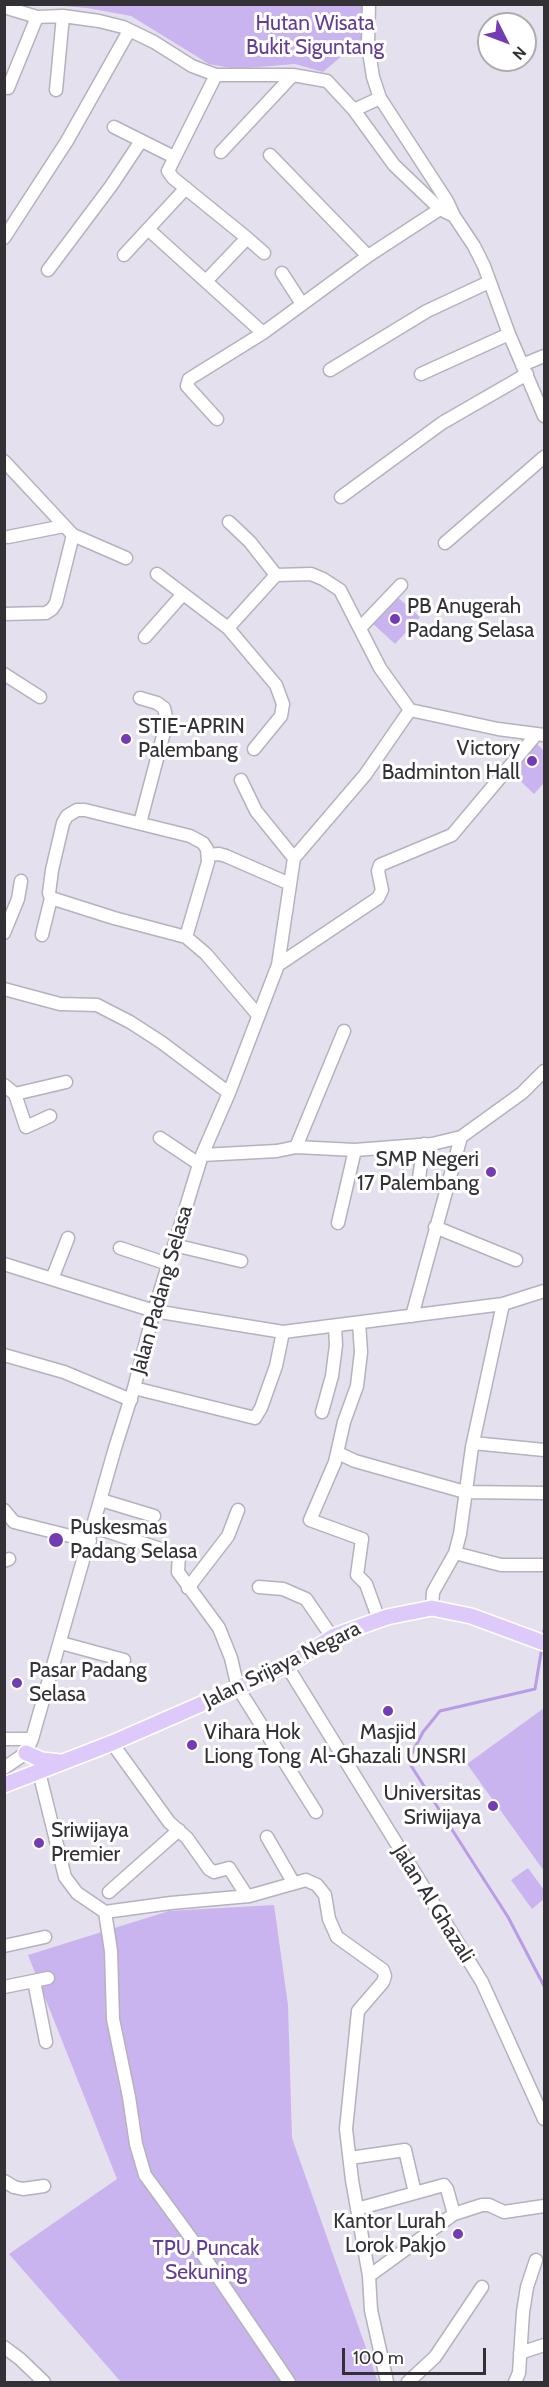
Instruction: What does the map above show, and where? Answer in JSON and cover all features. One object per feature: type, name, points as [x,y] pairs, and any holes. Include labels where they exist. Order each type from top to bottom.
[{"type":"main road","name":"Jalan Srijaya Negara","points":[[4,1785],[112,1743],[238,1688],[287,1666],[332,1637],[379,1620],[432,1608],[471,1616],[539,1641]]},
{"type":"main road","points":[[29,1746],[42,1760],[63,1762]]},
{"type":"street","points":[[369,4],[368,45],[373,78],[380,98],[474,246],[544,416]]},
{"type":"street","points":[[4,6],[37,17],[63,16],[99,21],[154,42],[192,66],[216,75],[293,75],[327,81],[354,110],[394,165],[440,209],[454,216]]},
{"type":"street","points":[[56,90],[63,16]]},
{"type":"street","points":[[8,88],[37,17]]},
{"type":"street","points":[[4,238],[67,141],[129,31]]},
{"type":"street","points":[[216,75],[168,171],[172,178],[264,253]]},
{"type":"street","points":[[221,152],[293,75]]},
{"type":"street","points":[[263,105],[264,76]]},
{"type":"street","points":[[354,110],[380,98]]},
{"type":"street","points":[[114,127],[174,157]]},
{"type":"street","points":[[48,270],[111,186],[141,141]]},
{"type":"street","points":[[270,155],[368,256]]},
{"type":"street","points":[[124,255],[186,188]]},
{"type":"street","points":[[217,419],[187,386],[187,381],[263,333],[368,256],[440,209]]},
{"type":"street","points":[[148,230],[263,333]]},
{"type":"street","points":[[206,281],[247,238]]},
{"type":"street","points":[[282,273],[302,304]]},
{"type":"street","points":[[330,370],[428,311],[489,282]]},
{"type":"street","points":[[421,374],[509,334]]},
{"type":"street","points":[[341,497],[442,423],[544,356]]},
{"type":"street","points":[[445,543],[544,457]]},
{"type":"street","points":[[4,461],[68,530],[126,558]]},
{"type":"street","points":[[229,522],[257,550],[276,575]]},
{"type":"street","points":[[8,537],[68,530]]},
{"type":"street","points":[[4,614],[46,613],[52,609],[56,603],[68,530]]},
{"type":"street","points":[[157,574],[228,628],[276,685],[283,704],[281,716],[254,749]]},
{"type":"street","points":[[228,628],[276,575],[311,574],[340,590],[380,668],[410,710],[540,735]]},
{"type":"street","points":[[360,628],[401,585]]},
{"type":"street","points":[[145,637],[183,594]]},
{"type":"street","points":[[4,674],[40,696]]},
{"type":"street","points":[[140,698],[157,703],[164,708],[167,721],[140,823]]},
{"type":"street","points":[[241,780],[256,811],[294,858],[364,775],[410,710]]},
{"type":"street","points":[[278,965],[378,898],[382,893],[378,871],[380,865],[452,835],[540,735]]},
{"type":"street","points":[[42,935],[51,898],[49,893],[52,870],[63,823],[67,816],[77,810],[85,810],[190,836],[203,843],[208,855],[186,937]]},
{"type":"street","points":[[208,855],[226,856],[290,884]]},
{"type":"street","name":"Jalan Padang Selasa","points":[[29,1746],[61,1642],[154,1311],[200,1160],[229,1093],[278,965],[294,858]]},
{"type":"street","points":[[4,933],[18,899],[21,881]]},
{"type":"street","points":[[51,898],[186,937],[206,954],[258,1015]]},
{"type":"street","points":[[4,989],[60,1004],[97,1005],[161,1042],[229,1093]]},
{"type":"street","points":[[296,1147],[344,1031]]},
{"type":"street","points":[[160,1138],[200,1160],[296,1147],[355,1150],[424,1144],[461,1137],[522,1093],[544,1071]]},
{"type":"street","points":[[15,1094],[66,1082]]},
{"type":"street","points":[[4,1085],[15,1094],[26,1127],[51,1116]]},
{"type":"street","points":[[411,1316],[461,1137]]},
{"type":"street","points":[[419,1178],[424,1144]]},
{"type":"street","points":[[338,1223],[355,1150]]},
{"type":"street","points":[[435,1227],[516,1260]]},
{"type":"street","points":[[52,1279],[68,1238]]},
{"type":"street","points":[[174,1245],[241,1261]]},
{"type":"street","points":[[120,1248],[168,1264]]},
{"type":"street","points":[[4,1264],[154,1311],[283,1332],[502,1304],[544,1292]]},
{"type":"street","points":[[432,1608],[433,1592],[455,1553],[473,1443],[502,1304]]},
{"type":"street","points":[[359,1323],[361,1352],[357,1386],[344,1422],[338,1453],[310,1520],[362,1539],[357,1575],[366,1584],[379,1620]]},
{"type":"street","points":[[322,1412],[332,1376],[336,1345],[334,1326]]},
{"type":"street","points":[[4,1355],[132,1394],[255,1418],[261,1408],[276,1366],[283,1332]]},
{"type":"street","points":[[473,1443],[544,1450]]},
{"type":"street","points":[[338,1453],[355,1461],[465,1492],[544,1493]]},
{"type":"street","points":[[101,1500],[154,1516]]},
{"type":"street","points":[[4,1510],[14,1522],[90,1541]]},
{"type":"street","points":[[188,1588],[228,1536],[238,1510]]},
{"type":"street","points":[[94,1527],[178,1554],[178,1572],[219,1628],[231,1658],[238,1688],[316,1812]]},
{"type":"street","points":[[455,1553],[501,1565],[544,1565]]},
{"type":"street","points":[[259,1587],[283,1589],[306,1599],[332,1637]]},
{"type":"street","points":[[61,1642],[124,1660]]},
{"type":"street","name":"Jalan Al Ghazali","points":[[287,1666],[482,1982],[544,2119]]},
{"type":"street","points":[[4,1739],[29,1746]]},
{"type":"street","points":[[112,1743],[170,1822],[212,1872],[230,1869],[247,1896]]},
{"type":"street","points":[[6,1764],[29,1746]]},
{"type":"street","points":[[33,1775],[65,1877],[77,1893],[105,1912],[247,1896],[306,1880],[326,1894],[333,1931],[337,1937],[380,1966],[385,1976],[379,1988],[358,2011],[352,2078],[345,2118],[357,2209],[369,2276],[371,2310],[387,2382]]},
{"type":"street","points":[[109,1892],[178,1830]]},
{"type":"street","points":[[267,1837],[293,1882]]},
{"type":"street","points":[[105,1912],[111,1951],[113,2019],[136,2144],[145,2175],[199,2249],[289,2382]]},
{"type":"street","points":[[4,1946],[45,1937]]},
{"type":"street","points":[[4,1987],[48,1978]]},
{"type":"street","points":[[34,1981],[46,2042]]},
{"type":"street","points":[[350,2158],[405,2151],[415,2193]]},
{"type":"street","points":[[4,2181],[23,2189],[44,2186]]},
{"type":"street","points":[[357,2209],[445,2186],[454,2214]]},
{"type":"street","points":[[369,2276],[454,2214],[482,2205],[489,2205],[504,2212],[544,2206]]},
{"type":"street","points":[[515,2382],[519,2377],[527,2287],[536,2260]]},
{"type":"street","points":[[408,2382],[435,2357],[482,2287]]},
{"type":"street","points":[[520,2353],[544,2345]]},
{"type":"street","points":[[4,2347],[44,2382]]},
{"type":"green space","name":"Hutan Wisata Bukit Siguntang","points":[[52,5],[362,5],[363,38],[323,72],[295,64],[235,69],[209,64],[131,16],[87,8]]},
{"type":"green space","name":"PB Anugerah Padang Selasa","points":[[395,595],[420,617],[395,644],[371,622]]},
{"type":"green space","name":"Victory Badminton Hall","points":[[536,743],[544,751],[544,783],[534,794],[510,771]]},
{"type":"green space","points":[[544,1708],[544,1871],[467,1764]]},
{"type":"green space","points":[[528,1868],[544,1890],[544,1899],[532,1909],[511,1880]]},
{"type":"green space","name":"TPU Puncak Sekuning","points":[[274,1905],[288,2005],[292,2138],[378,2382],[121,2382],[9,2254],[117,2179],[28,1955],[169,1911]]},
{"type":"waterway","points":[[543,1638],[544,1630]]},
{"type":"waterway","points":[[542,1647],[535,1689],[440,1711],[423,1732],[408,1761],[508,1917],[544,1986]]},
{"type":"place","name":"PB Anugerah Padang Selasa","points":[[395,619]]},
{"type":"place","name":"STIE-APRIN Palembang","points":[[126,739]]},
{"type":"place","name":"Victory Badminton Hall","points":[[532,761]]},
{"type":"place","name":"SMP Negeri 17 Palembang","points":[[491,1172]]},
{"type":"place","name":"Puskesmas Padang Selasa","points":[[56,1540]]},
{"type":"place","name":"Pasar Padang Selasa","points":[[17,1683]]},
{"type":"place","name":"Masjid Al-Ghazali UNSRI","points":[[388,1711]]},
{"type":"place","name":"Vihara Hok Liong Tong","points":[[192,1745]]},
{"type":"place","name":"Universitas Sriwijaya","points":[[493,1806]]},
{"type":"place","name":"Sriwijaya Premier","points":[[39,1843]]},
{"type":"place","name":"Kantor Lurah Lorok Pakjo","points":[[458,2234]]}]
